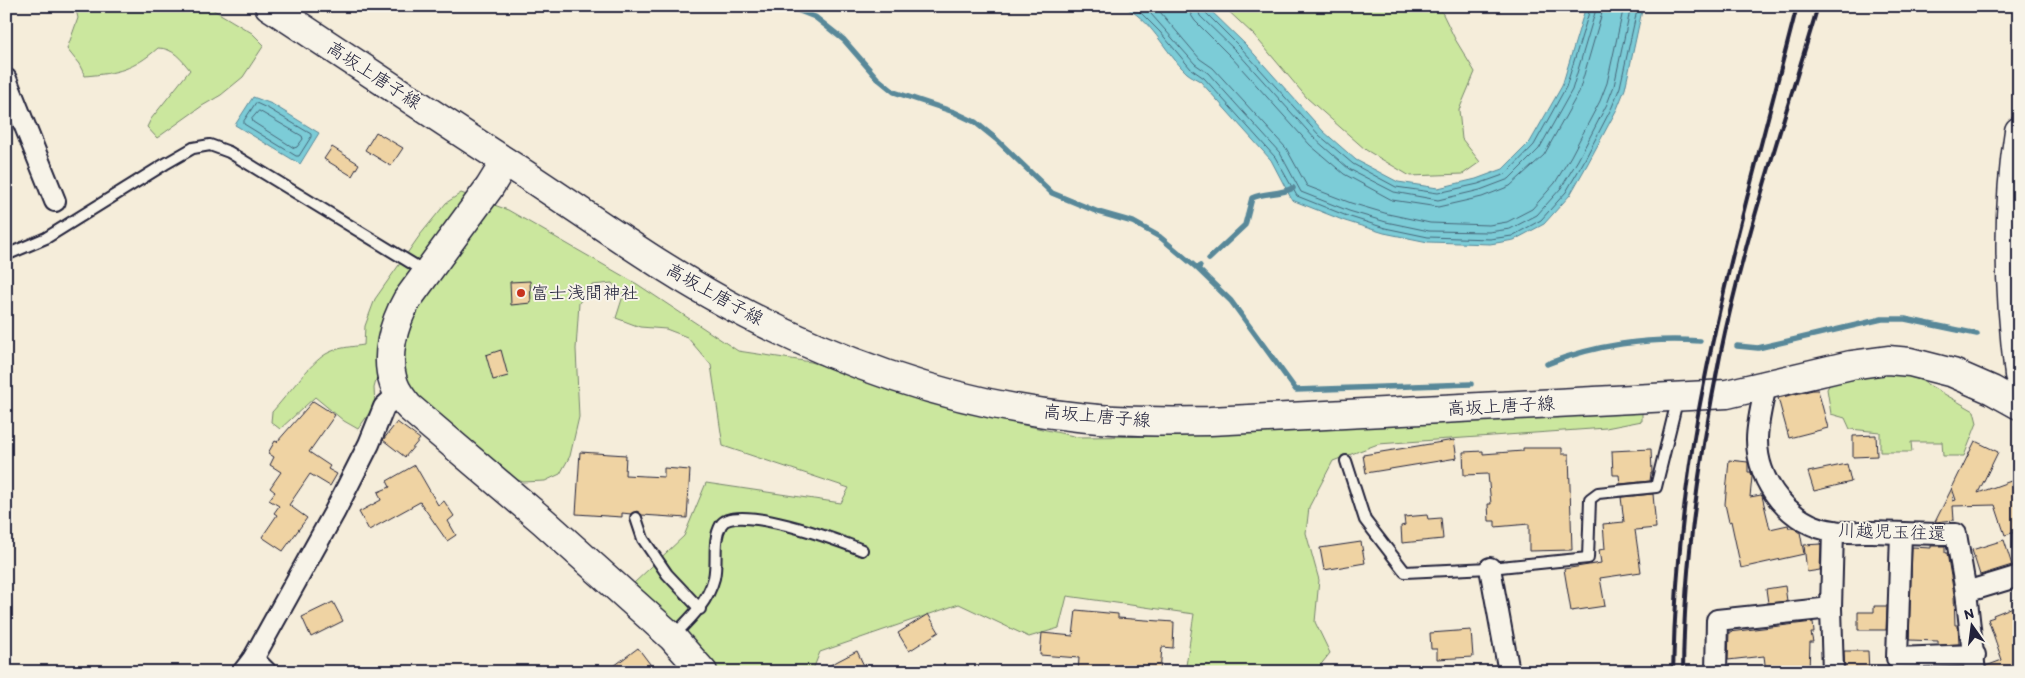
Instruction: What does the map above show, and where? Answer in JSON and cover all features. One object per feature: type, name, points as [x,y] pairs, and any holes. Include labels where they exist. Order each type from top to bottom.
[{"type":"main road","name":"高坂上唐子線","points":[[269,6],[646,255],[747,314],[812,345],[888,374],[951,394],[1014,408],[1084,418],[1174,422],[1727,394],[1872,361],[1910,362],[1953,373],[1992,390],[2019,405]]},
{"type":"main road","points":[[2019,131],[2013,180],[2010,265],[2019,375]]},
{"type":"main road","points":[[505,162],[489,188],[407,300],[397,319],[391,355],[394,382],[398,394],[422,420],[543,520],[672,637],[686,650],[703,672]]},
{"type":"street","points":[[6,79],[55,201]]},
{"type":"street","name":"川越児玉往還","points":[[1766,384],[1757,441],[1759,458],[1766,479],[1776,498],[1792,512],[1812,525],[1833,531],[1956,534],[1966,592]]},
{"type":"street","points":[[254,668],[369,444],[384,407],[398,394]]},
{"type":"street","points":[[1833,531],[1831,608],[1833,672]]},
{"type":"street","points":[[1901,533],[1897,658],[1975,663],[1966,592],[2019,576]]},
{"type":"street","points":[[1490,568],[1509,672]]},
{"type":"street","points":[[1716,672],[1717,620],[1831,608]]},
{"type":"lane","points":[[6,255],[46,238],[193,148],[210,145],[229,152],[427,272]]},
{"type":"lane","points":[[1346,461],[1365,520],[1406,572],[1490,568],[1588,558],[1590,499],[1598,493],[1656,487],[1678,397]]},
{"type":"lane","points":[[672,637],[700,609],[714,578],[716,537],[722,523],[731,517],[780,523],[830,536],[862,550]]},
{"type":"lane","points":[[636,518],[643,539],[667,574],[700,609]]},
{"type":"green space","points":[[75,6],[207,6],[252,33],[264,45],[243,77],[221,95],[157,138],[147,127],[151,119],[190,70],[172,52],[158,48],[133,66],[116,72],[85,76],[79,64],[67,49],[78,18]]},
{"type":"green space","points":[[1223,6],[1439,6],[1455,39],[1475,72],[1459,110],[1462,139],[1480,162],[1463,174],[1410,176],[1366,150],[1307,98],[1254,35]]},
{"type":"green space","points":[[461,193],[508,210],[637,284],[738,351],[811,362],[979,415],[1078,437],[1180,436],[1642,410],[1642,421],[1606,428],[1378,444],[1333,461],[1309,507],[1306,533],[1319,580],[1315,622],[1330,653],[1315,672],[1185,672],[1194,614],[1067,596],[1059,628],[1029,637],[959,604],[820,652],[812,672],[712,672],[633,584],[684,536],[706,483],[841,503],[849,488],[723,446],[711,365],[687,337],[666,329],[640,327],[616,318],[623,296],[612,283],[592,285],[579,303],[576,349],[579,417],[570,456],[560,474],[545,481],[523,482],[504,475],[380,366],[374,388],[375,405],[358,429],[344,421],[315,397],[280,429],[271,422],[272,412],[320,358],[335,350],[364,345],[365,326],[375,299],[420,235],[446,203]]},
{"type":"green space","points":[[1884,374],[1905,375],[1920,380],[1974,411],[1977,423],[1964,456],[1943,456],[1942,442],[1911,442],[1912,452],[1880,452],[1880,432],[1850,429],[1845,418],[1831,414],[1827,389],[1830,384]]},
{"type":"water","points":[[1121,6],[1206,6],[1246,45],[1323,131],[1356,160],[1398,182],[1438,188],[1476,179],[1503,169],[1530,142],[1562,86],[1586,6],[1643,6],[1625,89],[1617,109],[1570,195],[1544,224],[1514,240],[1490,244],[1428,242],[1384,233],[1345,221],[1292,200],[1271,160],[1200,81],[1187,73],[1179,65],[1149,26],[1132,11]]},
{"type":"water","points":[[253,97],[272,104],[319,133],[300,164],[235,125]]},
{"type":"building","points":[[376,132],[403,148],[391,166],[365,150]]},
{"type":"building","points":[[332,147],[359,164],[352,176],[324,159]]},
{"type":"building","name":"富士浅間神社","points":[[530,281],[531,303],[511,305],[510,282]]},
{"type":"building","points":[[501,350],[508,376],[493,380],[486,355]]},
{"type":"building","points":[[1818,390],[1828,428],[1789,438],[1778,398]]},
{"type":"building","points":[[313,401],[335,415],[309,452],[330,466],[328,469],[337,474],[330,486],[310,474],[289,505],[307,518],[283,551],[262,537],[277,515],[274,513],[279,506],[269,500],[275,492],[270,488],[281,472],[270,465],[274,457],[268,453],[275,441],[277,442]]},
{"type":"building","points":[[397,422],[420,439],[405,457],[383,440]]},
{"type":"building","points":[[1876,435],[1877,456],[1853,457],[1853,436]]},
{"type":"building","points":[[1454,440],[1457,458],[1366,473],[1363,455]]},
{"type":"building","points":[[1975,441],[1998,452],[1978,493],[2011,481],[2019,505],[2019,531],[2005,535],[1995,505],[1953,506],[1954,520],[1935,522]],"holes":[[[1952,488],[1956,500],[1953,501]]]},
{"type":"building","points":[[1523,448],[1562,448],[1562,454],[1569,454],[1572,550],[1529,551],[1529,524],[1495,527],[1495,521],[1489,521],[1488,504],[1491,504],[1488,474],[1464,475],[1463,452],[1483,451],[1483,454],[1523,451]]},
{"type":"building","points":[[1651,449],[1652,473],[1650,481],[1620,484],[1619,475],[1613,475],[1612,451]]},
{"type":"building","points":[[580,452],[626,455],[625,475],[664,477],[664,468],[690,470],[687,518],[642,515],[637,511],[631,514],[622,513],[622,517],[576,514]]},
{"type":"building","points":[[1729,460],[1748,462],[1748,472],[1751,472],[1752,477],[1750,497],[1762,496],[1770,529],[1788,525],[1789,528],[1800,532],[1804,554],[1741,568],[1731,521],[1729,522],[1725,504]]},
{"type":"building","points":[[1847,464],[1851,482],[1814,491],[1808,472]]},
{"type":"building","points":[[415,465],[438,505],[444,501],[454,516],[448,521],[456,535],[447,541],[420,502],[369,530],[359,512],[381,500],[378,492],[390,487],[387,481]]},
{"type":"building","points":[[1653,494],[1656,528],[1635,530],[1641,572],[1600,578],[1605,606],[1571,611],[1564,569],[1601,563],[1599,550],[1605,549],[1603,524],[1624,522],[1621,497]]},
{"type":"building","points":[[1427,515],[1428,519],[1441,518],[1443,539],[1402,543],[1401,526],[1405,525],[1404,517]]},
{"type":"building","points":[[2004,540],[2012,565],[1980,575],[1972,550]]},
{"type":"building","points":[[1361,542],[1365,563],[1324,570],[1320,548]]},
{"type":"building","points":[[1821,544],[1820,570],[1807,572],[1804,545]]},
{"type":"building","points":[[1931,546],[1945,546],[1945,553],[1947,553],[1954,594],[1955,625],[1958,625],[1959,644],[1938,645],[1938,641],[1909,640],[1912,547],[1931,548]]},
{"type":"building","points":[[1785,586],[1787,601],[1768,603],[1766,589]]},
{"type":"building","points":[[333,602],[343,621],[311,637],[302,617]]},
{"type":"building","points":[[1874,606],[1887,606],[1886,630],[1858,630],[1858,612],[1874,612]]},
{"type":"building","points":[[2016,606],[2019,614],[2019,672],[1987,672],[1986,666],[2002,660],[1988,619],[1994,617],[1993,615]]},
{"type":"building","points":[[1076,610],[1118,614],[1118,618],[1174,622],[1173,648],[1162,647],[1160,672],[1078,672],[1079,658],[1040,655],[1042,633],[1073,636]]},
{"type":"building","points":[[928,614],[939,632],[909,651],[898,633]]},
{"type":"building","points":[[1813,622],[1814,633],[1811,633],[1813,642],[1810,642],[1809,672],[1766,672],[1764,656],[1728,660],[1729,632]]},
{"type":"building","points":[[1471,630],[1473,657],[1437,659],[1437,649],[1431,649],[1430,633]]},
{"type":"building","points":[[638,648],[656,672],[606,672]]},
{"type":"building","points":[[857,651],[867,672],[817,672]]},
{"type":"building","points":[[1844,651],[1868,651],[1869,672],[1845,672]]},
{"type":"building","points":[[1937,668],[1958,668],[1958,672],[1937,672]]},
{"type":"waterway","points":[[787,6],[815,17],[844,40],[877,78],[894,92],[954,112],[975,122],[996,139],[1052,193],[1098,212],[1133,222],[1160,237],[1197,268],[1200,266]]},
{"type":"waterway","points":[[1209,259],[1245,225],[1252,198],[1283,192],[1293,188]]},
{"type":"waterway","points":[[1197,268],[1231,301],[1296,390],[1471,384]]},
{"type":"waterway","points":[[1737,346],[1758,348],[1882,319],[1905,319],[1977,334]]},
{"type":"waterway","points":[[1547,364],[1565,357],[1622,344],[1661,340],[1700,341]]},
{"type":"railway","points":[[1673,672],[1680,546],[1697,420],[1730,264],[1797,6]]},
{"type":"railway","points":[[1683,672],[1686,593],[1694,513],[1720,356],[1753,224],[1818,6]]},
{"type":"place","name":"富士浅間神社","points":[[521,293]]}]
